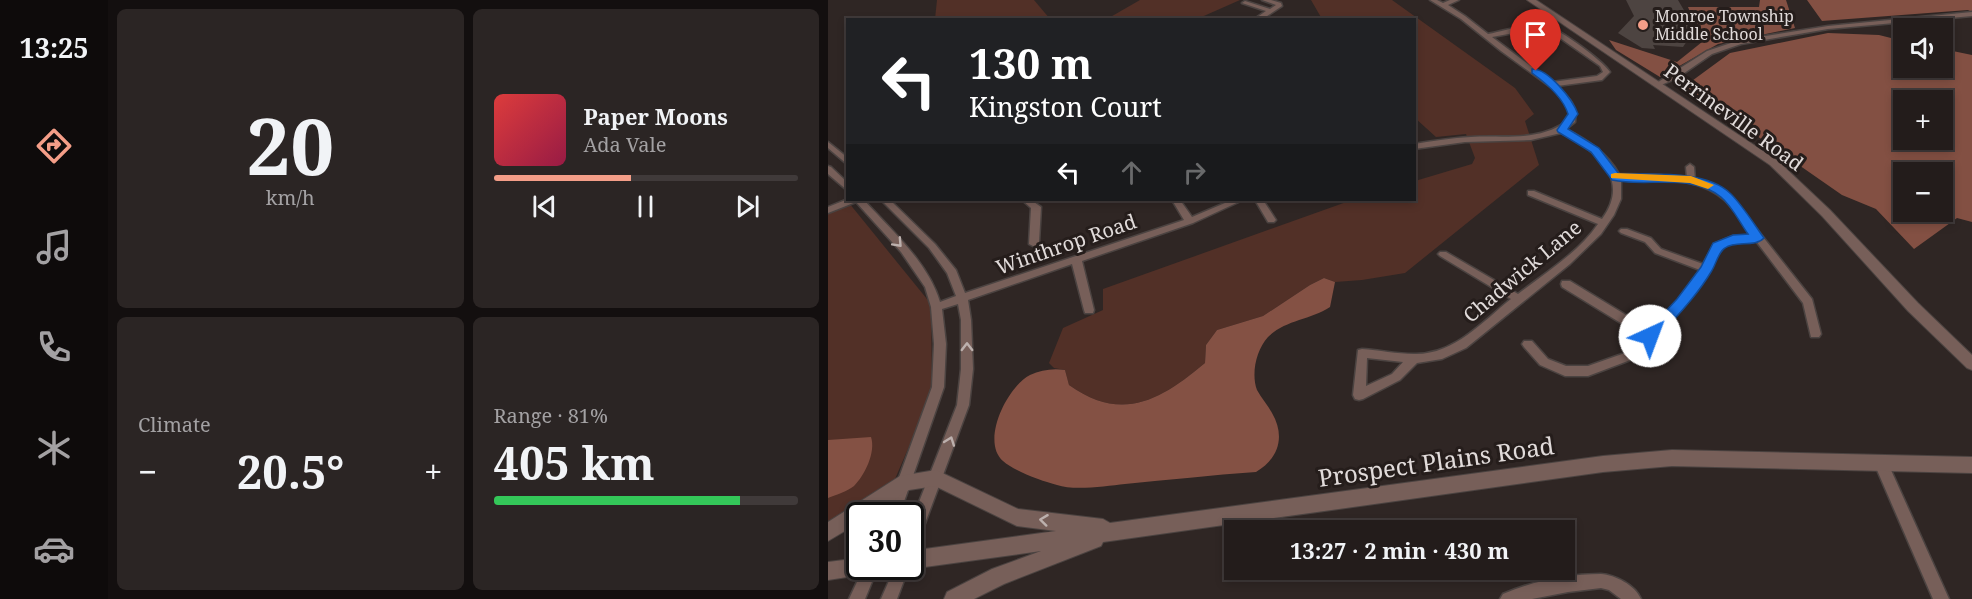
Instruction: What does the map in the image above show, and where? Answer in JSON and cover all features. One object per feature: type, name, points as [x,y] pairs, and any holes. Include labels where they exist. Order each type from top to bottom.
[{"type":"street","points":[[1250,0],[1245,3],[1270,11]]},
{"type":"street","points":[[1259,18],[1279,4],[1265,0]]},
{"type":"street","points":[[1416,147],[1451,140],[1542,137],[1562,130],[1570,122],[1573,114],[1570,104],[1552,84],[1504,51],[1454,10],[1433,0]]},
{"type":"street","points":[[1442,5],[1456,0]]},
{"type":"street","name":"Perrineville Road","points":[[1531,0],[1774,163],[1826,213],[1913,308],[1972,364]]},
{"type":"street","points":[[1659,84],[1719,48],[1750,40],[1803,30],[1972,14]]},
{"type":"street","points":[[1488,36],[1532,26],[1548,28],[1602,65],[1607,72],[1599,78],[1552,84]]},
{"type":"street","points":[[1562,130],[1595,150],[1616,177],[1691,180],[1712,187],[1726,195],[1808,302],[1815,333]]},
{"type":"street","points":[[828,144],[846,161]]},
{"type":"street","points":[[1690,167],[1691,180]]},
{"type":"street","points":[[828,169],[846,186]]},
{"type":"street","name":"Chadwick Lane","points":[[1414,359],[1407,369],[1396,377],[1359,394],[1362,353],[1414,359],[1432,358],[1454,350],[1584,247],[1613,208],[1617,195],[1616,177]]},
{"type":"street","points":[[1531,192],[1604,223]]},
{"type":"street","points":[[828,210],[850,201]]},
{"type":"street","points":[[859,201],[904,250],[924,277],[930,286],[936,307],[940,344],[938,387],[898,502]]},
{"type":"street","points":[[886,201],[932,246],[952,272],[962,298],[966,320],[966,390],[963,405],[924,509]]},
{"type":"street","points":[[1027,201],[1036,207],[1034,244],[1040,246]]},
{"type":"street","points":[[1177,201],[1190,221]]},
{"type":"street","name":"Winthrop Road","points":[[936,307],[1190,221],[1237,201]]},
{"type":"street","points":[[1260,201],[1271,220]]},
{"type":"street","points":[[1624,231],[1648,240],[1658,251],[1706,269]]},
{"type":"street","points":[[1528,344],[1544,362],[1565,371],[1588,371],[1629,356],[1682,303],[1706,269],[1718,246],[1733,239],[1757,238]]},
{"type":"street","points":[[1443,254],[1518,299]]},
{"type":"street","points":[[1076,259],[1089,310]]},
{"type":"street","points":[[1566,284],[1650,336]]},
{"type":"street","name":"Prospect Plains Road","points":[[924,558],[1603,464],[1672,458],[1972,465]]},
{"type":"street","points":[[1881,463],[1941,599]]},
{"type":"street","points":[[828,532],[906,482],[936,478],[1017,517],[1123,530]]},
{"type":"street","points":[[954,599],[999,576],[1123,530]]},
{"type":"street","points":[[828,571],[846,569]]},
{"type":"street","points":[[857,599],[865,580]]},
{"type":"street","points":[[889,599],[897,580]]},
{"type":"street","points":[[1508,599],[1521,593],[1601,581],[1615,585],[1633,599]]},
{"type":"shaded area","points":[[937,0],[1034,0],[1049,18],[935,18]]},
{"type":"shaded area","points":[[1140,0],[1240,0],[1199,18],[1109,18]]},
{"type":"shaded area","points":[[1311,0],[1392,0],[1515,88],[1534,114],[1525,121],[1539,165],[1405,273],[1335,282],[1324,278],[1263,316],[1217,330],[1206,345],[1205,363],[1157,396],[1140,402],[1106,403],[1069,385],[1065,370],[1054,368],[1049,363],[1063,328],[1103,310],[1103,289],[1349,201],[1416,201],[1416,181],[1472,164],[1475,158],[1466,134],[1436,137],[1416,119],[1416,18],[1321,18]]},
{"type":"shaded area","points":[[1760,0],[1786,0],[1795,28],[1718,44],[1660,77],[1616,50],[1609,40],[1677,62],[1702,42],[1688,7],[1759,7]]},
{"type":"shaded area","points":[[1807,0],[1972,0],[1972,12],[1968,10],[1822,21]]},
{"type":"shaded area","points":[[1828,33],[1879,35],[1893,38],[1893,78],[1953,78],[1953,51],[1972,55],[1972,222],[1957,218],[1953,221],[1953,162],[1893,162],[1893,222],[1951,222],[1914,249],[1876,209],[1842,195],[1685,86],[1730,53]]},
{"type":"shaded area","points":[[849,203],[931,304],[932,393],[889,493],[875,502],[846,502],[846,520],[828,531],[828,213]]},
{"type":"shaded area","points":[[1324,278],[1335,282],[1330,307],[1275,331],[1260,349],[1255,370],[1255,384],[1276,422],[1279,439],[1278,447],[1270,461],[1256,472],[1072,488],[1021,472],[1003,461],[997,452],[994,441],[1000,415],[1013,390],[1030,375],[1047,370],[1065,370],[1069,385],[1088,396],[1106,403],[1140,402],[1173,387],[1205,363],[1206,345],[1217,330],[1263,316]]},
{"type":"shaded area","points":[[871,437],[871,456],[862,476],[851,488],[828,498],[828,440]]},
{"type":"building","name":"Monroe Township Middle School","points":[[1626,0],[1678,0],[1695,29],[1683,47],[1653,45],[1655,49],[1642,48],[1618,33],[1634,16]]},
{"type":"slow traffic","points":[[1615,176],[1667,177],[1708,185]]},
{"type":"place","name":"Monroe Township Middle School","points":[[1643,25]]},
{"type":"route","points":[[1536,71],[1546,78],[1570,104],[1573,114],[1570,122],[1562,130],[1595,150],[1616,177],[1667,177],[1691,180],[1712,187],[1726,195],[1757,238],[1733,239],[1718,246],[1706,269],[1682,303],[1650,336]]}]
